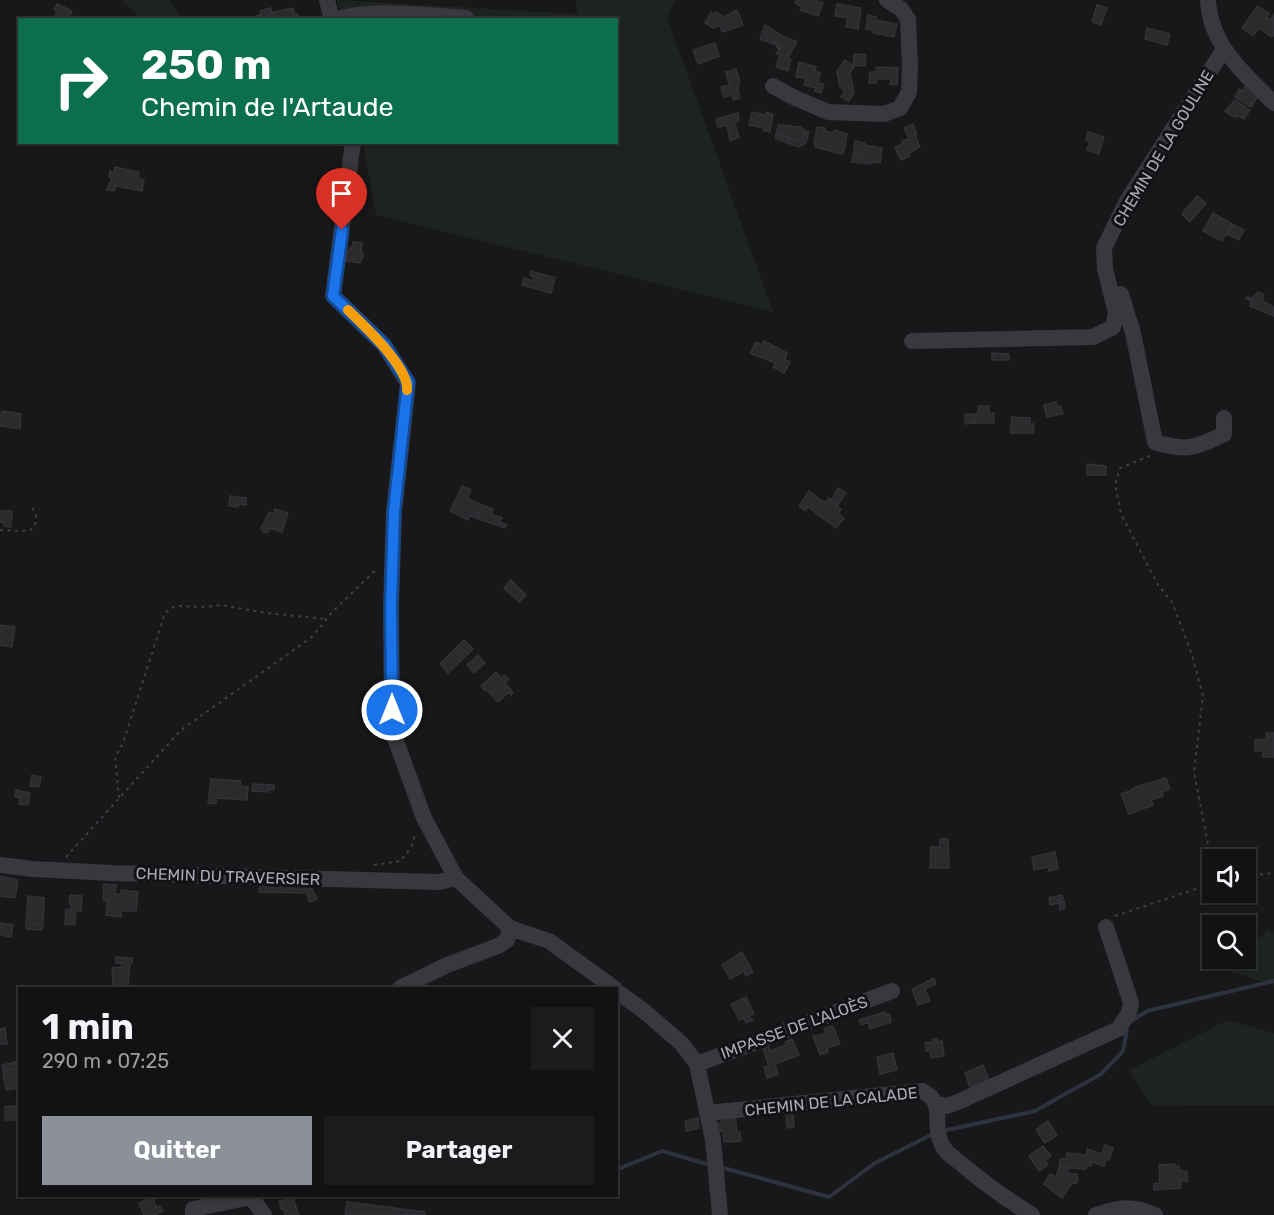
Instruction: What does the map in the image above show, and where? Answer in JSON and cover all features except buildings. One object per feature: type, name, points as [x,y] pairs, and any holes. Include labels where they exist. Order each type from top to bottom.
[{"type":"street","points":[[327,0],[332,18]]},
{"type":"street","points":[[773,86],[828,112],[884,114],[900,108],[909,92],[908,19],[901,9],[887,0]]},
{"type":"street","points":[[1208,0],[1215,28],[1234,65],[1274,103]]},
{"type":"street","points":[[337,18],[367,7],[407,7],[466,18]]},
{"type":"street","name":"CHEMIN DE LA GOULINE","points":[[1104,248],[1127,201],[1224,49]]},
{"type":"street","points":[[353,144],[333,296],[384,345],[408,382],[394,512],[391,605],[392,730],[424,818],[456,878],[510,928],[549,941],[611,987]]},
{"type":"street","points":[[912,341],[1093,337],[1113,327],[1116,313],[1105,269],[1104,248]]},
{"type":"street","points":[[1104,248],[1115,273],[1133,333],[1155,442],[1176,449],[1199,446],[1224,434],[1224,418]]},
{"type":"street","name":"CHEMIN DU TRAVERSIER","points":[[0,865],[54,870],[439,882],[456,878]]},
{"type":"street","points":[[937,1104],[947,1106],[958,1102],[1118,1029],[1129,1013],[1131,1003],[1106,927]]},
{"type":"street","points":[[402,987],[447,965],[498,946],[507,940],[510,928]]},
{"type":"street","name":"IMPASSE DE L'ALOÈS","points":[[697,1064],[892,991]]},
{"type":"street","points":[[618,992],[682,1044],[697,1064],[707,1113],[720,1215]]},
{"type":"street","name":"CHEMIN DE LA CALADE","points":[[707,1113],[922,1091],[933,1096],[937,1104],[936,1128],[945,1150],[982,1181],[1032,1215]]},
{"type":"street","points":[[193,1215],[193,1209],[251,1197],[264,1215]]},
{"type":"street","points":[[1096,1215],[1125,1207],[1139,1208],[1155,1215]]},
{"type":"path","points":[[1155,442],[1151,455],[1120,468],[1115,484],[1121,514],[1158,585],[1172,602],[1192,655],[1203,696],[1194,772],[1209,849]]},
{"type":"path","points":[[0,530],[30,530],[35,526],[36,516],[32,507]]},
{"type":"path","points":[[54,870],[182,729],[312,637],[377,570],[378,560]]},
{"type":"path","points":[[119,798],[116,758],[123,743],[165,613],[175,606],[221,605],[266,613],[327,619]]},
{"type":"path","points":[[373,865],[401,861],[413,844],[415,832]]},
{"type":"path","points":[[1256,875],[1274,873]]},
{"type":"path","points":[[1106,927],[1113,917],[1202,886]]},
{"type":"shaded area","points":[[121,0],[170,0],[181,18],[136,18],[136,14]]},
{"type":"shaded area","points":[[337,0],[577,14],[576,0],[675,0],[667,17],[773,312],[376,215],[363,144],[618,144],[618,18],[342,18]]},
{"type":"shaded area","points":[[1268,929],[1274,933],[1274,985],[1227,971],[1229,969],[1256,969],[1256,942]]},
{"type":"shaded area","points":[[1228,1020],[1274,1033],[1274,1105],[1152,1106],[1129,1070]]},
{"type":"waterway","points":[[1131,1021],[1147,1011],[1274,981]]},
{"type":"waterway","points":[[947,1130],[1035,1111],[1101,1074],[1123,1051],[1127,1030]]},
{"type":"waterway","points":[[720,1167],[829,1197],[875,1163],[931,1135]]},
{"type":"waterway","points":[[618,1169],[662,1151],[710,1165]]},
{"type":"slow traffic","points":[[348,310],[384,345],[408,382],[407,390]]},
{"type":"route","points":[[342,230],[333,296],[384,345],[408,382],[394,512],[391,605],[392,710]]}]
